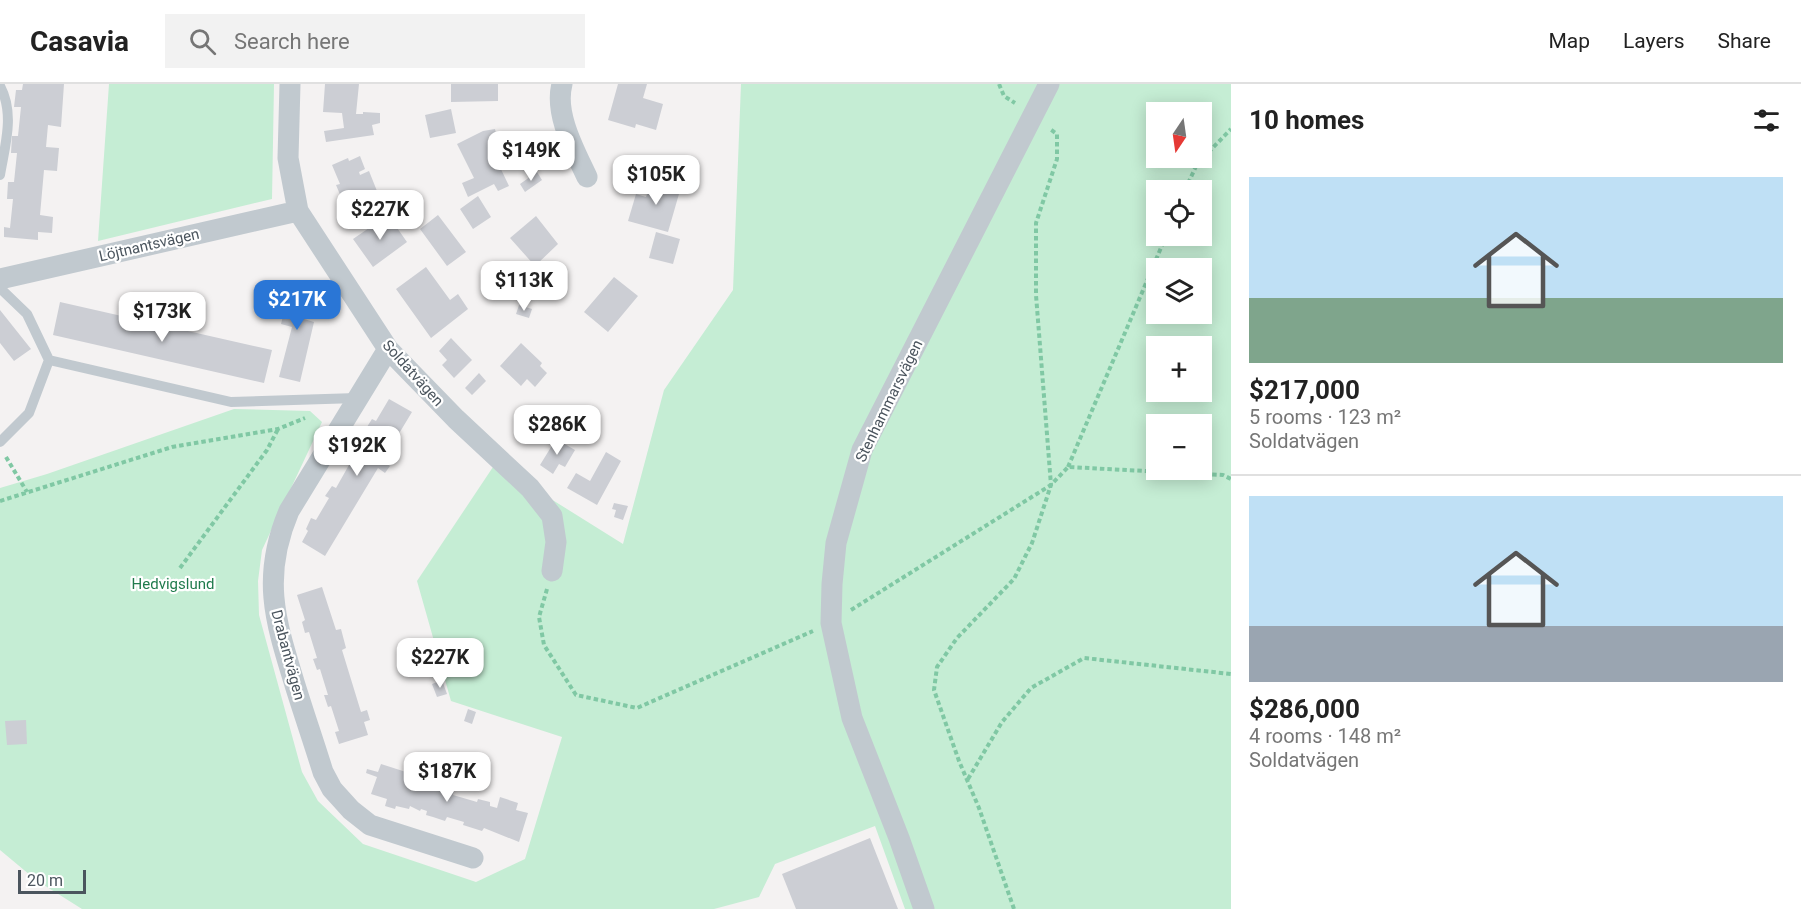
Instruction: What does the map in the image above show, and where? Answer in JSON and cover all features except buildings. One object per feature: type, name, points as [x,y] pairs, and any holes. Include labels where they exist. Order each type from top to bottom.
[{"type":"street","name":"Soldatvägen","points":[[290,84],[288,159],[298,211],[388,349],[456,419],[530,488],[552,516],[556,542],[552,571]]},
{"type":"street","points":[[562,84],[559,93],[566,133],[587,177]]},
{"type":"street","name":"Stenhammarsvägen","points":[[924,909],[852,718],[831,623],[836,543],[862,450],[1049,84]]},
{"type":"street","name":"Löjtnantsvägen","points":[[0,279],[298,211]]},
{"type":"street","name":"Drabantvägen","points":[[388,349],[289,512],[281,531],[276,553],[274,612],[323,772],[332,789],[351,810],[370,825],[473,858]]},
{"type":"lane","points":[[0,86],[6,98],[8,129],[0,175]]},
{"type":"lane","points":[[0,288],[27,314],[49,360],[29,412],[0,442]]},
{"type":"lane","points":[[49,360],[231,402],[352,406]]},
{"type":"path","points":[[999,84],[1004,96],[1058,134],[1057,159],[1036,223],[1036,295],[1051,485],[1032,543],[1014,579],[957,638],[937,667],[934,690],[1014,909]]},
{"type":"path","points":[[1190,180],[1197,164],[1231,129]]},
{"type":"path","points":[[552,571],[539,617],[544,645],[576,695],[637,708],[831,623],[1051,485],[1068,467],[1162,246]]},
{"type":"path","points":[[0,501],[172,447],[278,429],[303,419],[352,406]]},
{"type":"path","points":[[180,568],[267,450],[278,429]]},
{"type":"path","points":[[5,455],[27,492]]},
{"type":"path","points":[[1068,467],[1223,475],[1231,479]]},
{"type":"path","points":[[967,780],[1002,722],[1031,688],[1084,658],[1231,674]]},
{"type":"green space","points":[[109,84],[274,84],[272,199],[98,241]]},
{"type":"green space","name":"Hedvigslund","points":[[741,84],[1231,84],[1231,909],[905,909],[875,826],[775,864],[759,897],[714,909],[82,909],[36,880],[0,850],[0,488],[234,409],[310,411],[322,422],[262,550],[258,581],[259,615],[302,772],[318,801],[363,844],[476,882],[525,859],[562,737],[451,701],[417,581],[495,464],[623,544],[664,390],[733,290]]}]
